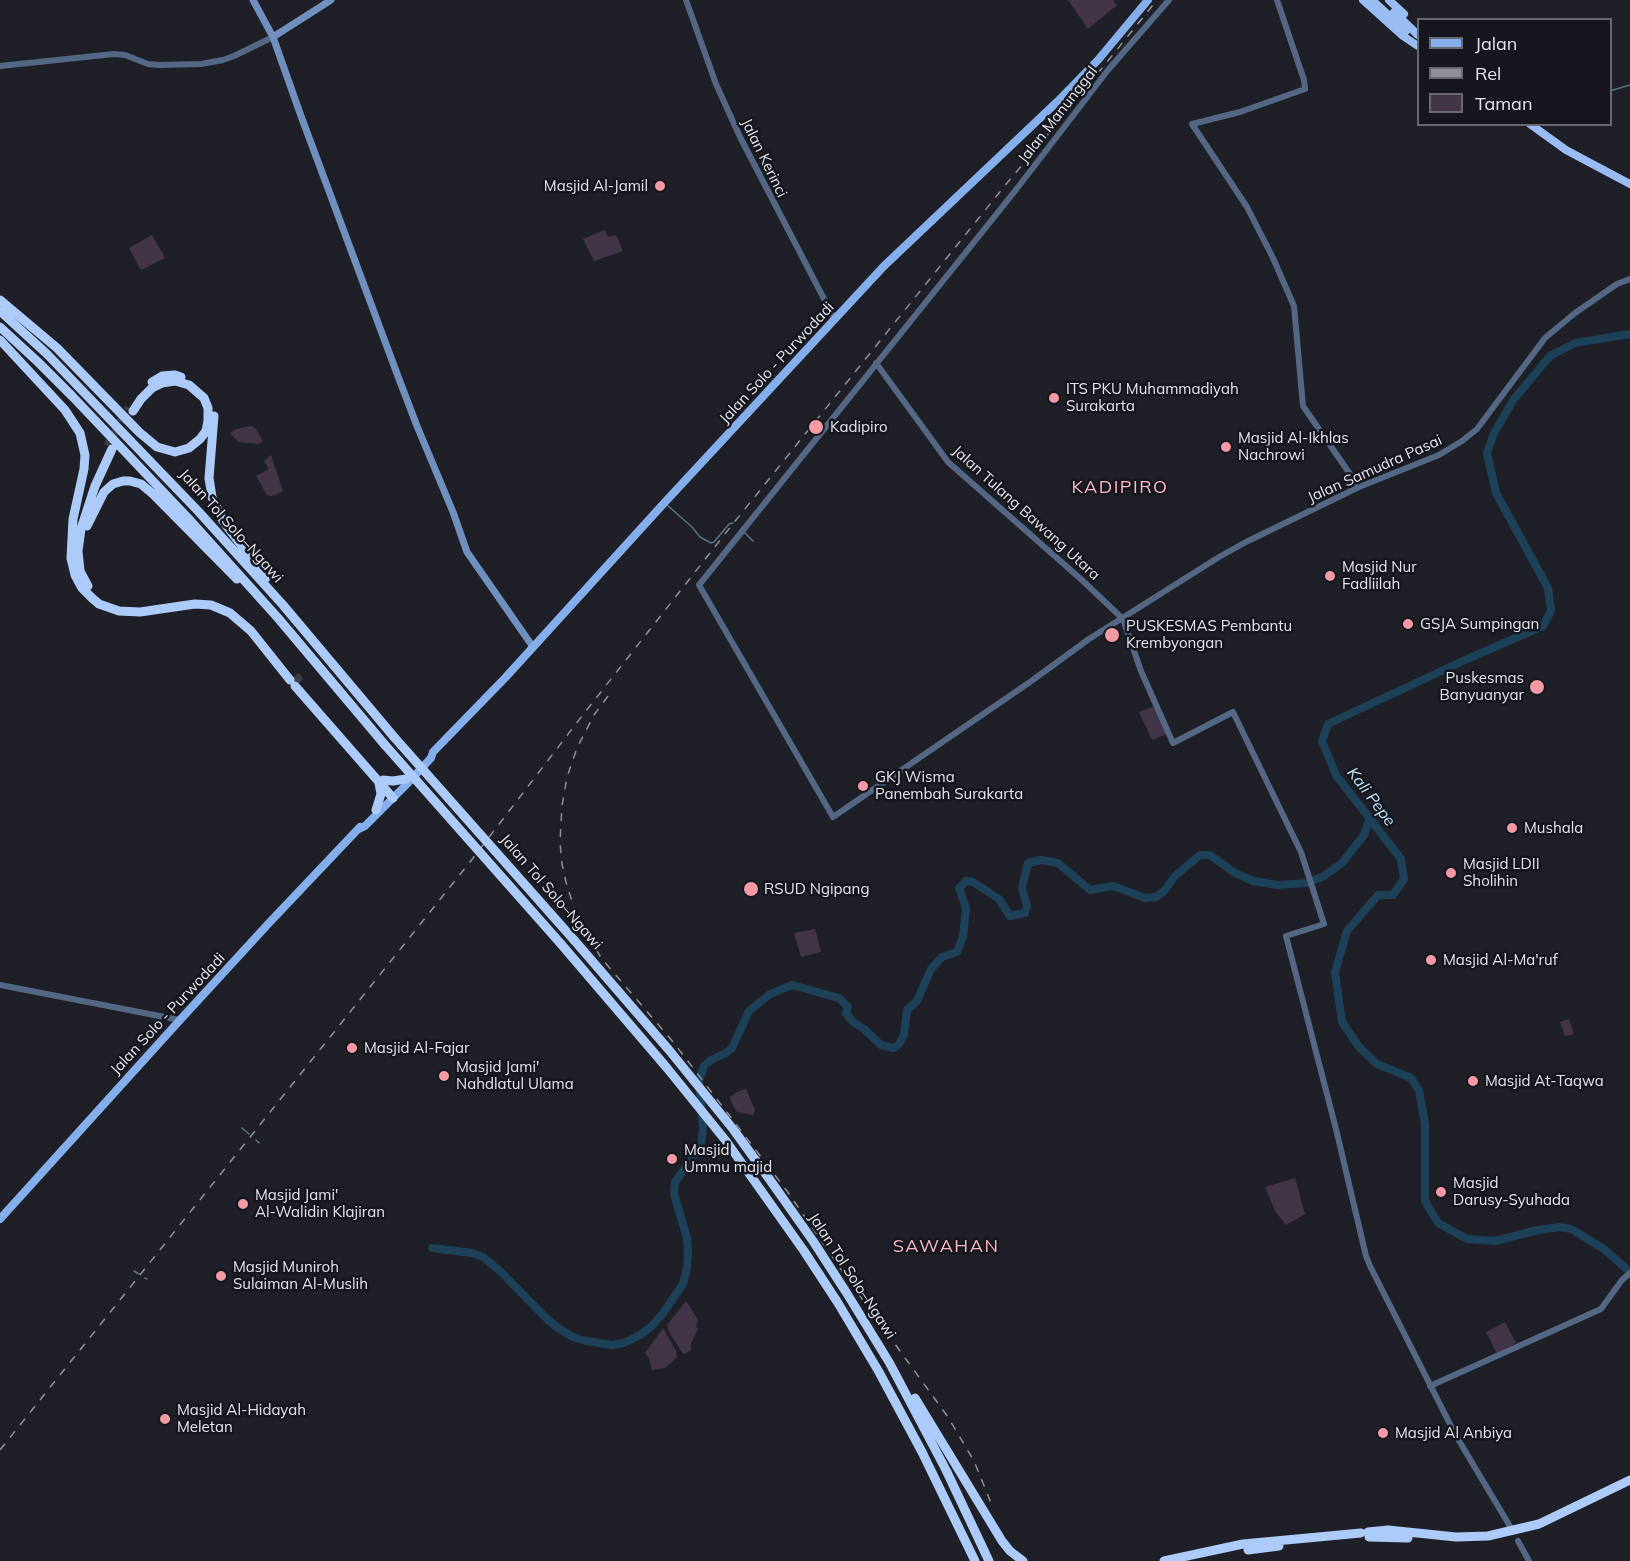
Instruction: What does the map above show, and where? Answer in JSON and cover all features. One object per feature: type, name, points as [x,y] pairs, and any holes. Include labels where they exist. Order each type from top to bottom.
[{"type":"highway","points":[[1363,0],[1403,36],[1417,44]]},
{"type":"highway","points":[[1372,0],[1417,43]]},
{"type":"highway","points":[[1380,0],[1417,33]]},
{"type":"highway","points":[[1389,0],[1417,27]]},
{"type":"highway","points":[[1533,126],[1566,150],[1630,184]]},
{"type":"highway","points":[[0,300],[57,348],[139,432],[157,447],[175,452],[189,448],[206,431],[208,408],[204,398],[189,385],[175,381],[162,383],[152,388],[131,410],[139,392],[162,376],[175,375],[192,381],[202,388],[212,402],[214,418],[209,478],[212,497],[223,520],[283,605]]},
{"type":"highway","name":"Jalan Tol Solo–Ngawi","points":[[0,311],[47,354],[106,414],[283,605],[394,737],[669,1050],[733,1129],[813,1241],[888,1362],[946,1470],[989,1561]]},
{"type":"highway","name":"Jalan Tol Solo–Ngawi","points":[[0,327],[45,369],[138,464],[236,570],[385,745],[561,944],[726,1141],[838,1303],[879,1372],[922,1452],[975,1561]]},
{"type":"highway","points":[[0,340],[65,410],[80,433],[85,455],[73,519],[76,541]]},
{"type":"highway","points":[[110,448],[94,478],[71,558],[75,575],[82,588],[99,604],[119,611],[140,612],[195,604],[211,605],[230,613],[251,631],[393,795]]},
{"type":"highway","points":[[76,541],[104,492],[113,484],[130,481],[141,484],[220,564],[278,618]]},
{"type":"highway","points":[[381,782],[406,779]]},
{"type":"highway","points":[[374,814],[381,794],[381,782]]},
{"type":"highway","points":[[888,1362],[908,1388],[1002,1541],[1023,1561]]},
{"type":"highway","points":[[1185,1561],[1244,1550],[1388,1530],[1456,1537],[1488,1536],[1539,1524],[1630,1480]]},
{"type":"highway","points":[[1164,1561],[1244,1544],[1365,1535],[1470,1542],[1494,1540],[1541,1528],[1630,1486]]},
{"type":"main road","points":[[253,0],[273,37],[417,426],[467,552],[532,647]]},
{"type":"main road","points":[[273,37],[332,0]]},
{"type":"main road","name":"Jalan Solo - Purwodadi","points":[[0,1220],[269,923],[431,758],[434,752],[835,320],[901,250],[1000,158],[1079,80],[1148,0]]},
{"type":"main road","name":"Jalan Solo - Purwodadi","points":[[393,795],[428,754],[434,752]]},
{"type":"street","name":"Jalan Kerinci","points":[[686,0],[716,84],[740,137],[835,320]]},
{"type":"street","name":"Jalan Manunggal","points":[[876,363],[1015,191],[1113,64],[1169,0]]},
{"type":"street","points":[[1277,0],[1305,89],[1240,112],[1192,124],[1247,207],[1274,258],[1294,306],[1303,406],[1359,487]]},
{"type":"street","points":[[0,66],[114,54],[148,64],[201,64],[234,56],[273,37]]},
{"type":"street","name":"Jalan Samudra Pasai","points":[[876,363],[699,585],[833,817],[1089,639],[1246,542],[1359,487],[1439,455],[1473,433],[1545,338],[1617,284],[1630,279]]},
{"type":"street","name":"Jalan Tulang Bawang Utara","points":[[876,363],[948,462],[1123,619]]},
{"type":"street","points":[[1123,619],[1141,671],[1173,743],[1233,712],[1301,852],[1324,924],[1287,936],[1366,1256],[1430,1386],[1511,1528]]},
{"type":"street","points":[[0,985],[180,1020]]},
{"type":"street","points":[[1430,1386],[1601,1309],[1622,1280],[1630,1273]]},
{"type":"street","points":[[1518,1541],[1529,1561]]},
{"type":"green space","points":[[1068,0],[1113,0],[1117,5],[1088,29]]},
{"type":"green space","points":[[605,230],[608,237],[616,235],[623,251],[594,261],[583,239]]},
{"type":"green space","points":[[152,235],[165,258],[141,270],[129,248]]},
{"type":"green space","points":[[252,426],[263,441],[259,444],[238,442],[230,433],[236,429]]},
{"type":"green space","points":[[271,455],[283,491],[271,496],[267,495],[256,476],[269,469],[264,461]]},
{"type":"green space","points":[[1154,706],[1167,734],[1152,740],[1139,712]]},
{"type":"green space","points":[[815,929],[821,952],[801,957],[794,933]]},
{"type":"green space","points":[[1569,1019],[1574,1034],[1565,1036],[1560,1022]]},
{"type":"green space","points":[[746,1089],[755,1110],[753,1115],[737,1112],[730,1097]]},
{"type":"green space","points":[[1295,1178],[1305,1214],[1286,1225],[1275,1211],[1265,1187]]},
{"type":"green space","points":[[686,1301],[698,1320],[696,1325],[698,1329],[691,1343],[691,1351],[683,1354],[667,1325]]},
{"type":"green space","points":[[1505,1322],[1516,1343],[1497,1353],[1486,1332]]},
{"type":"green space","points":[[663,1328],[677,1357],[665,1368],[652,1370],[645,1353]]},
{"type":"waterway","points":[[1612,90],[1630,85]]},
{"type":"waterway","name":"Kali Pepe","points":[[1630,334],[1575,343],[1550,356],[1514,399],[1494,433],[1487,453],[1496,493],[1548,588],[1551,611],[1543,626],[1328,724],[1322,741],[1336,775],[1401,859],[1404,879],[1393,895],[1378,895],[1347,931],[1335,972],[1342,1022],[1359,1047],[1377,1064],[1411,1078],[1419,1090],[1425,1124],[1425,1201],[1438,1223],[1467,1239],[1495,1241],[1538,1230],[1566,1228],[1604,1249],[1630,1272]]},
{"type":"waterway","points":[[667,505],[700,537],[711,543],[729,524],[733,523]]},
{"type":"waterway","points":[[744,532],[753,541]]},
{"type":"waterway","points":[[432,1248],[472,1253],[483,1257],[548,1320],[573,1337],[612,1345],[624,1343],[652,1326],[683,1284],[687,1268],[687,1238],[674,1194],[675,1182],[701,1146],[703,1129],[699,1081],[704,1066],[732,1048],[749,1011],[770,994],[792,985],[839,998],[848,1007],[846,1013],[852,1021],[881,1045],[894,1048],[904,1035],[907,1010],[917,1001],[931,969],[942,957],[957,952],[963,937],[966,908],[959,888],[966,881],[973,882],[999,899],[1010,916],[1025,913],[1027,906],[1022,888],[1028,863],[1041,860],[1058,863],[1090,890],[1113,886],[1145,898],[1156,897],[1164,891],[1175,876],[1200,855],[1210,855],[1235,873],[1253,881],[1278,885],[1307,883],[1324,876],[1342,863],[1364,835],[1370,817]]},
{"type":"waterway","points":[[242,1128],[249,1134]]},
{"type":"waterway","points":[[256,1140],[259,1143]]},
{"type":"waterway","points":[[134,1271],[139,1274]]},
{"type":"tunnel","points":[[108,446],[129,408]]},
{"type":"tunnel","points":[[295,676],[300,682]]},
{"type":"railway","points":[[0,1450],[470,862],[732,525],[1157,0]]},
{"type":"railway","points":[[608,696],[594,715],[577,748],[567,777],[562,806],[560,842],[562,864],[576,914],[602,959],[674,1043],[787,1191],[948,1417],[974,1461],[991,1503]]},
{"type":"place","name":"Masjid Al-Jamil","points":[[660,186]]},
{"type":"place","name":"ITS PKU Muhammadiyah Surakarta","points":[[1054,398]]},
{"type":"place","name":"Kadipiro","points":[[816,427]]},
{"type":"place","name":"Masjid Al-Ikhlas Nachrowi","points":[[1226,447]]},
{"type":"place","name":"Masjid Nur Fadliilah","points":[[1330,576]]},
{"type":"place","name":"GSJA Sumpingan","points":[[1408,624]]},
{"type":"place","name":"PUSKESMAS Pembantu Krembyongan","points":[[1112,635]]},
{"type":"place","name":"Puskesmas Banyuanyar","points":[[1537,687]]},
{"type":"place","name":"GKJ Wisma Panembah Surakarta","points":[[863,786]]},
{"type":"place","name":"Mushala","points":[[1512,828]]},
{"type":"place","name":"Masjid LDII Sholihin","points":[[1451,873]]},
{"type":"place","name":"RSUD Ngipang","points":[[751,889]]},
{"type":"place","name":"Masjid Al-Ma'ruf","points":[[1431,960]]},
{"type":"place","name":"Masjid Al-Fajar","points":[[352,1048]]},
{"type":"place","name":"Masjid Jami' Nahdlatul Ulama","points":[[444,1076]]},
{"type":"place","name":"Masjid At-Taqwa","points":[[1473,1081]]},
{"type":"place","name":"Masjid Ummu majid","points":[[672,1159]]},
{"type":"place","name":"Masjid Darusy-Syuhada","points":[[1441,1192]]},
{"type":"place","name":"Masjid Jami' Al-Walidin Klajiran","points":[[243,1204]]},
{"type":"place","name":"Masjid Muniroh Sulaiman Al-Muslih","points":[[221,1276]]},
{"type":"place","name":"Masjid Al-Hidayah Meletan","points":[[165,1419]]},
{"type":"place","name":"Masjid Al Anbiya","points":[[1383,1433]]},
{"type":"district","name":"KADIPIRO","points":[[1120,488]]},
{"type":"district","name":"SAWAHAN","points":[[946,1247]]}]
